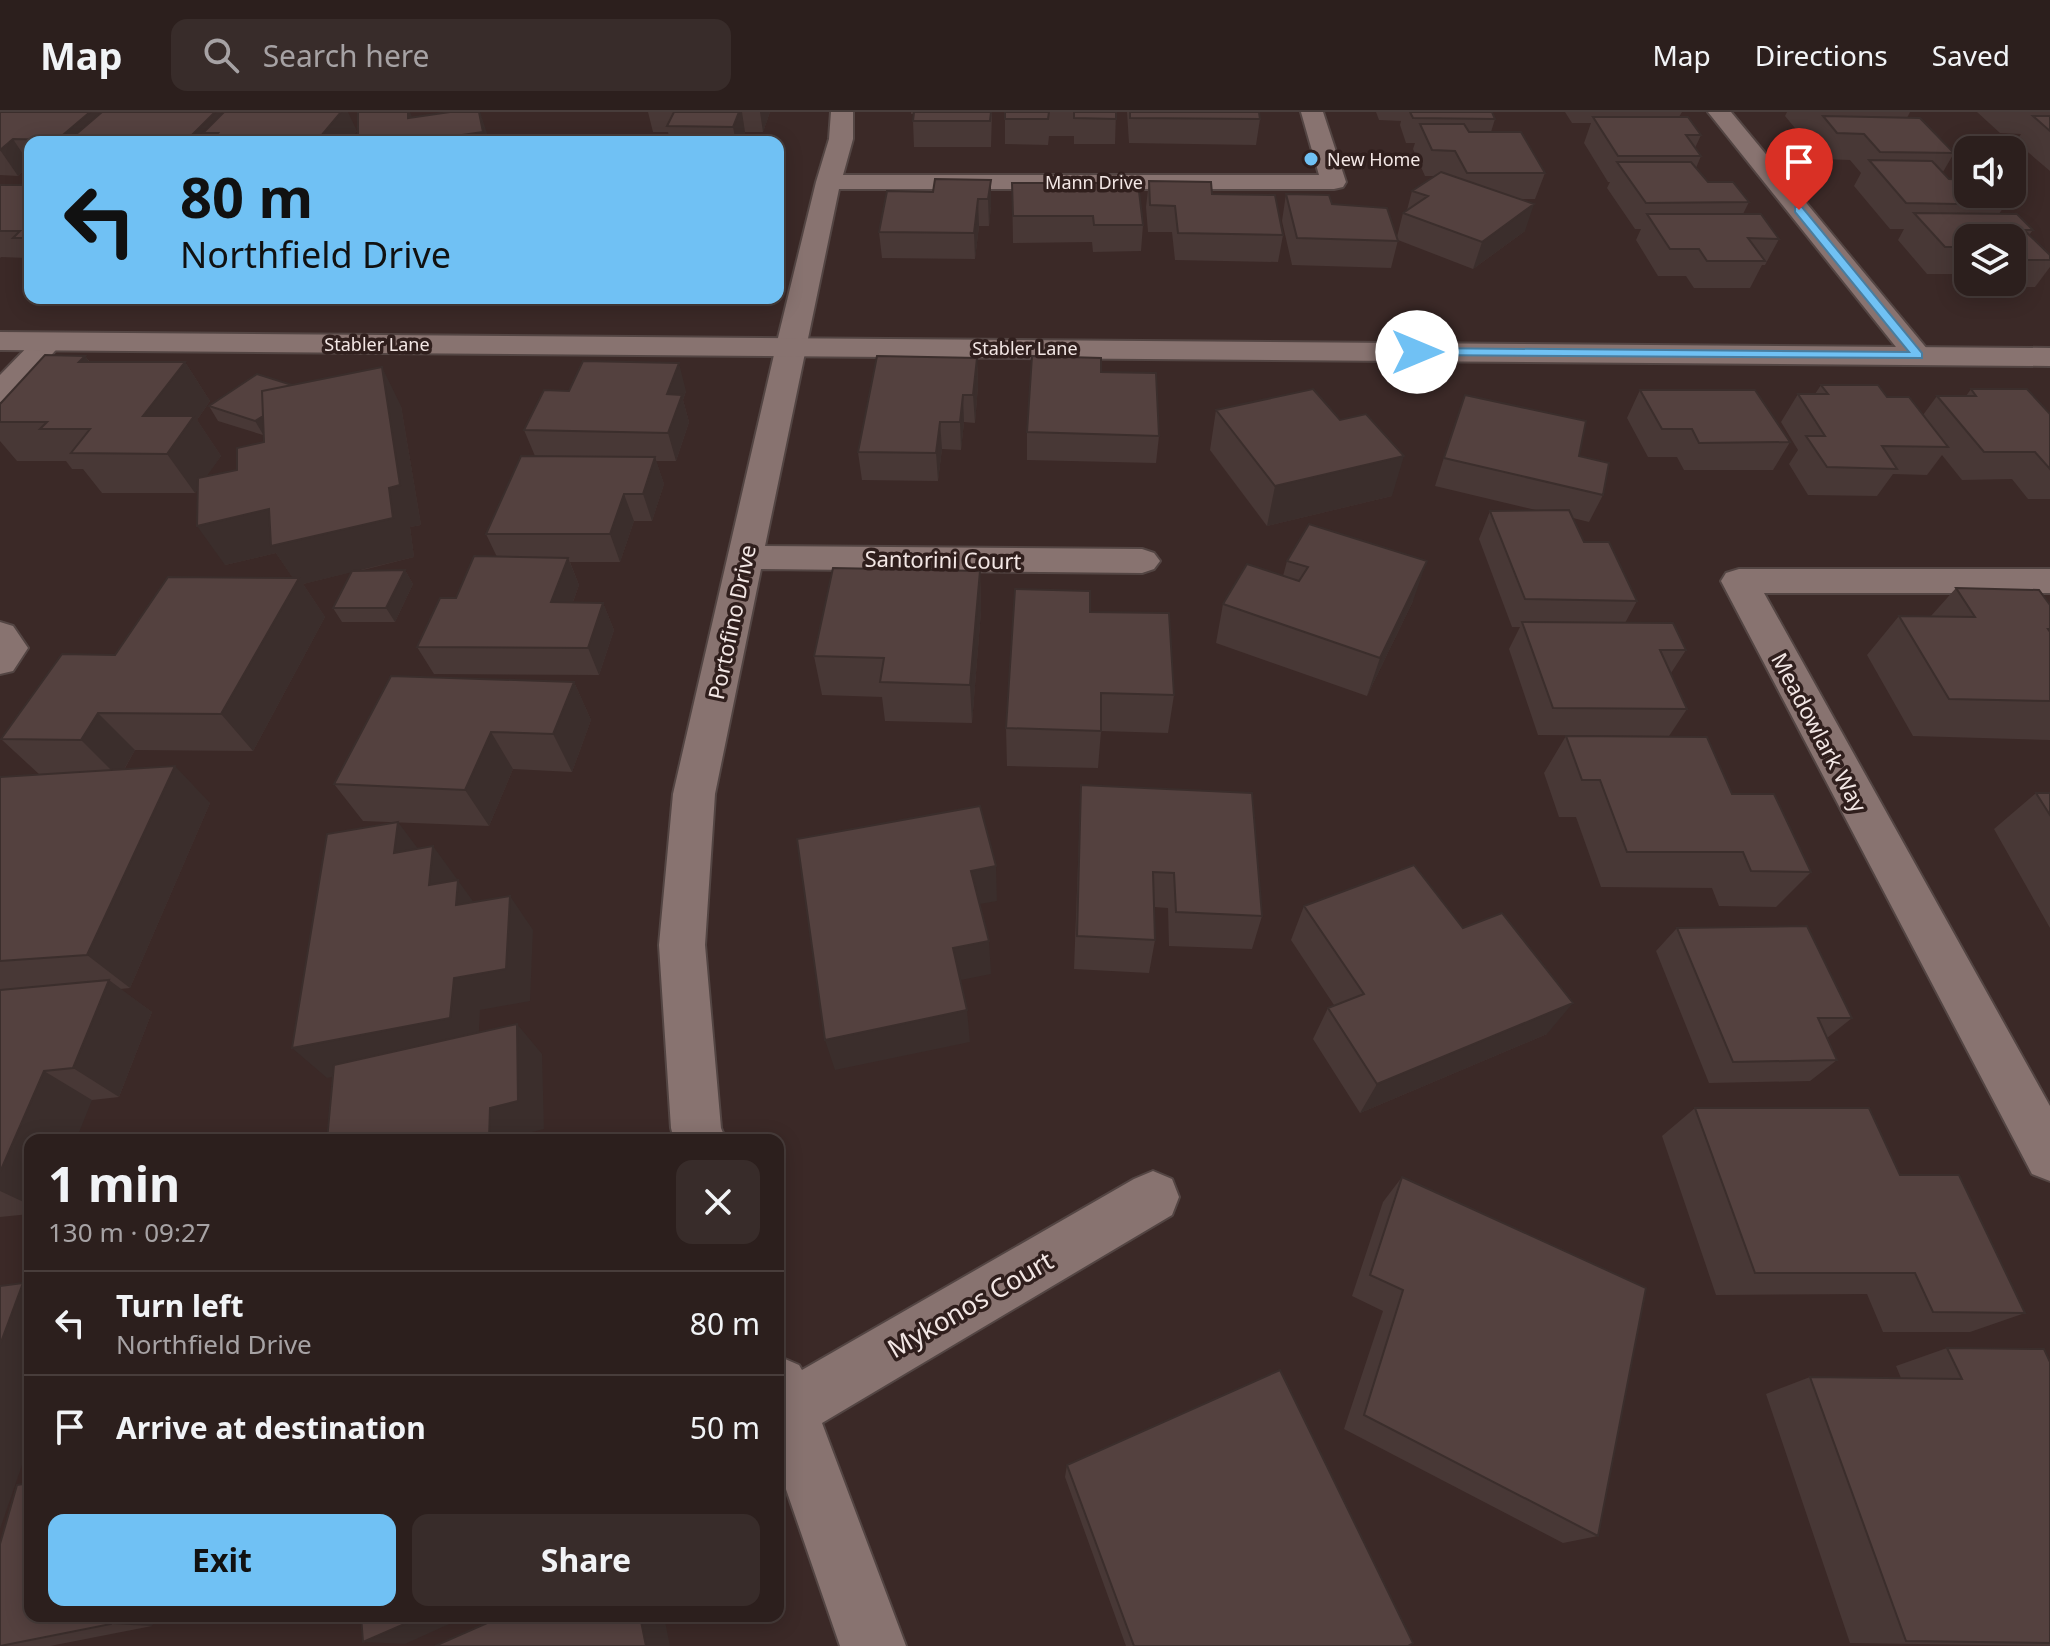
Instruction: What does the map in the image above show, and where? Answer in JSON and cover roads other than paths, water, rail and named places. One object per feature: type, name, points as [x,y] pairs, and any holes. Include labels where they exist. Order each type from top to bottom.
[{"type":"street","name":"Portofino Drive","points":[[698,1134],[682,945],[694,794],[791,346],[828,182],[841,139],[842,112]]},
{"type":"street","name":"Mann Drive","points":[[828,182],[1334,182],[1312,112]]},
{"type":"street","points":[[1719,112],[1918,356]]},
{"type":"street","name":"Stabler Lane","points":[[0,341],[2050,357]]},
{"type":"street","points":[[0,393],[48,342]]},
{"type":"street","name":"Santorini Court","points":[[744,557],[1142,561]]},
{"type":"street","name":"Meadowlark Way","points":[[2049,1154],[1739,581],[2050,581]]},
{"type":"street","points":[[0,635],[9,648],[0,661]]},
{"type":"street","name":"Mykonos Court","points":[[784,1396],[1153,1197]]},
{"type":"street","points":[[784,1402],[873,1646]]},
{"type":"place","name":"New Home","points":[[1311,159]]}]
